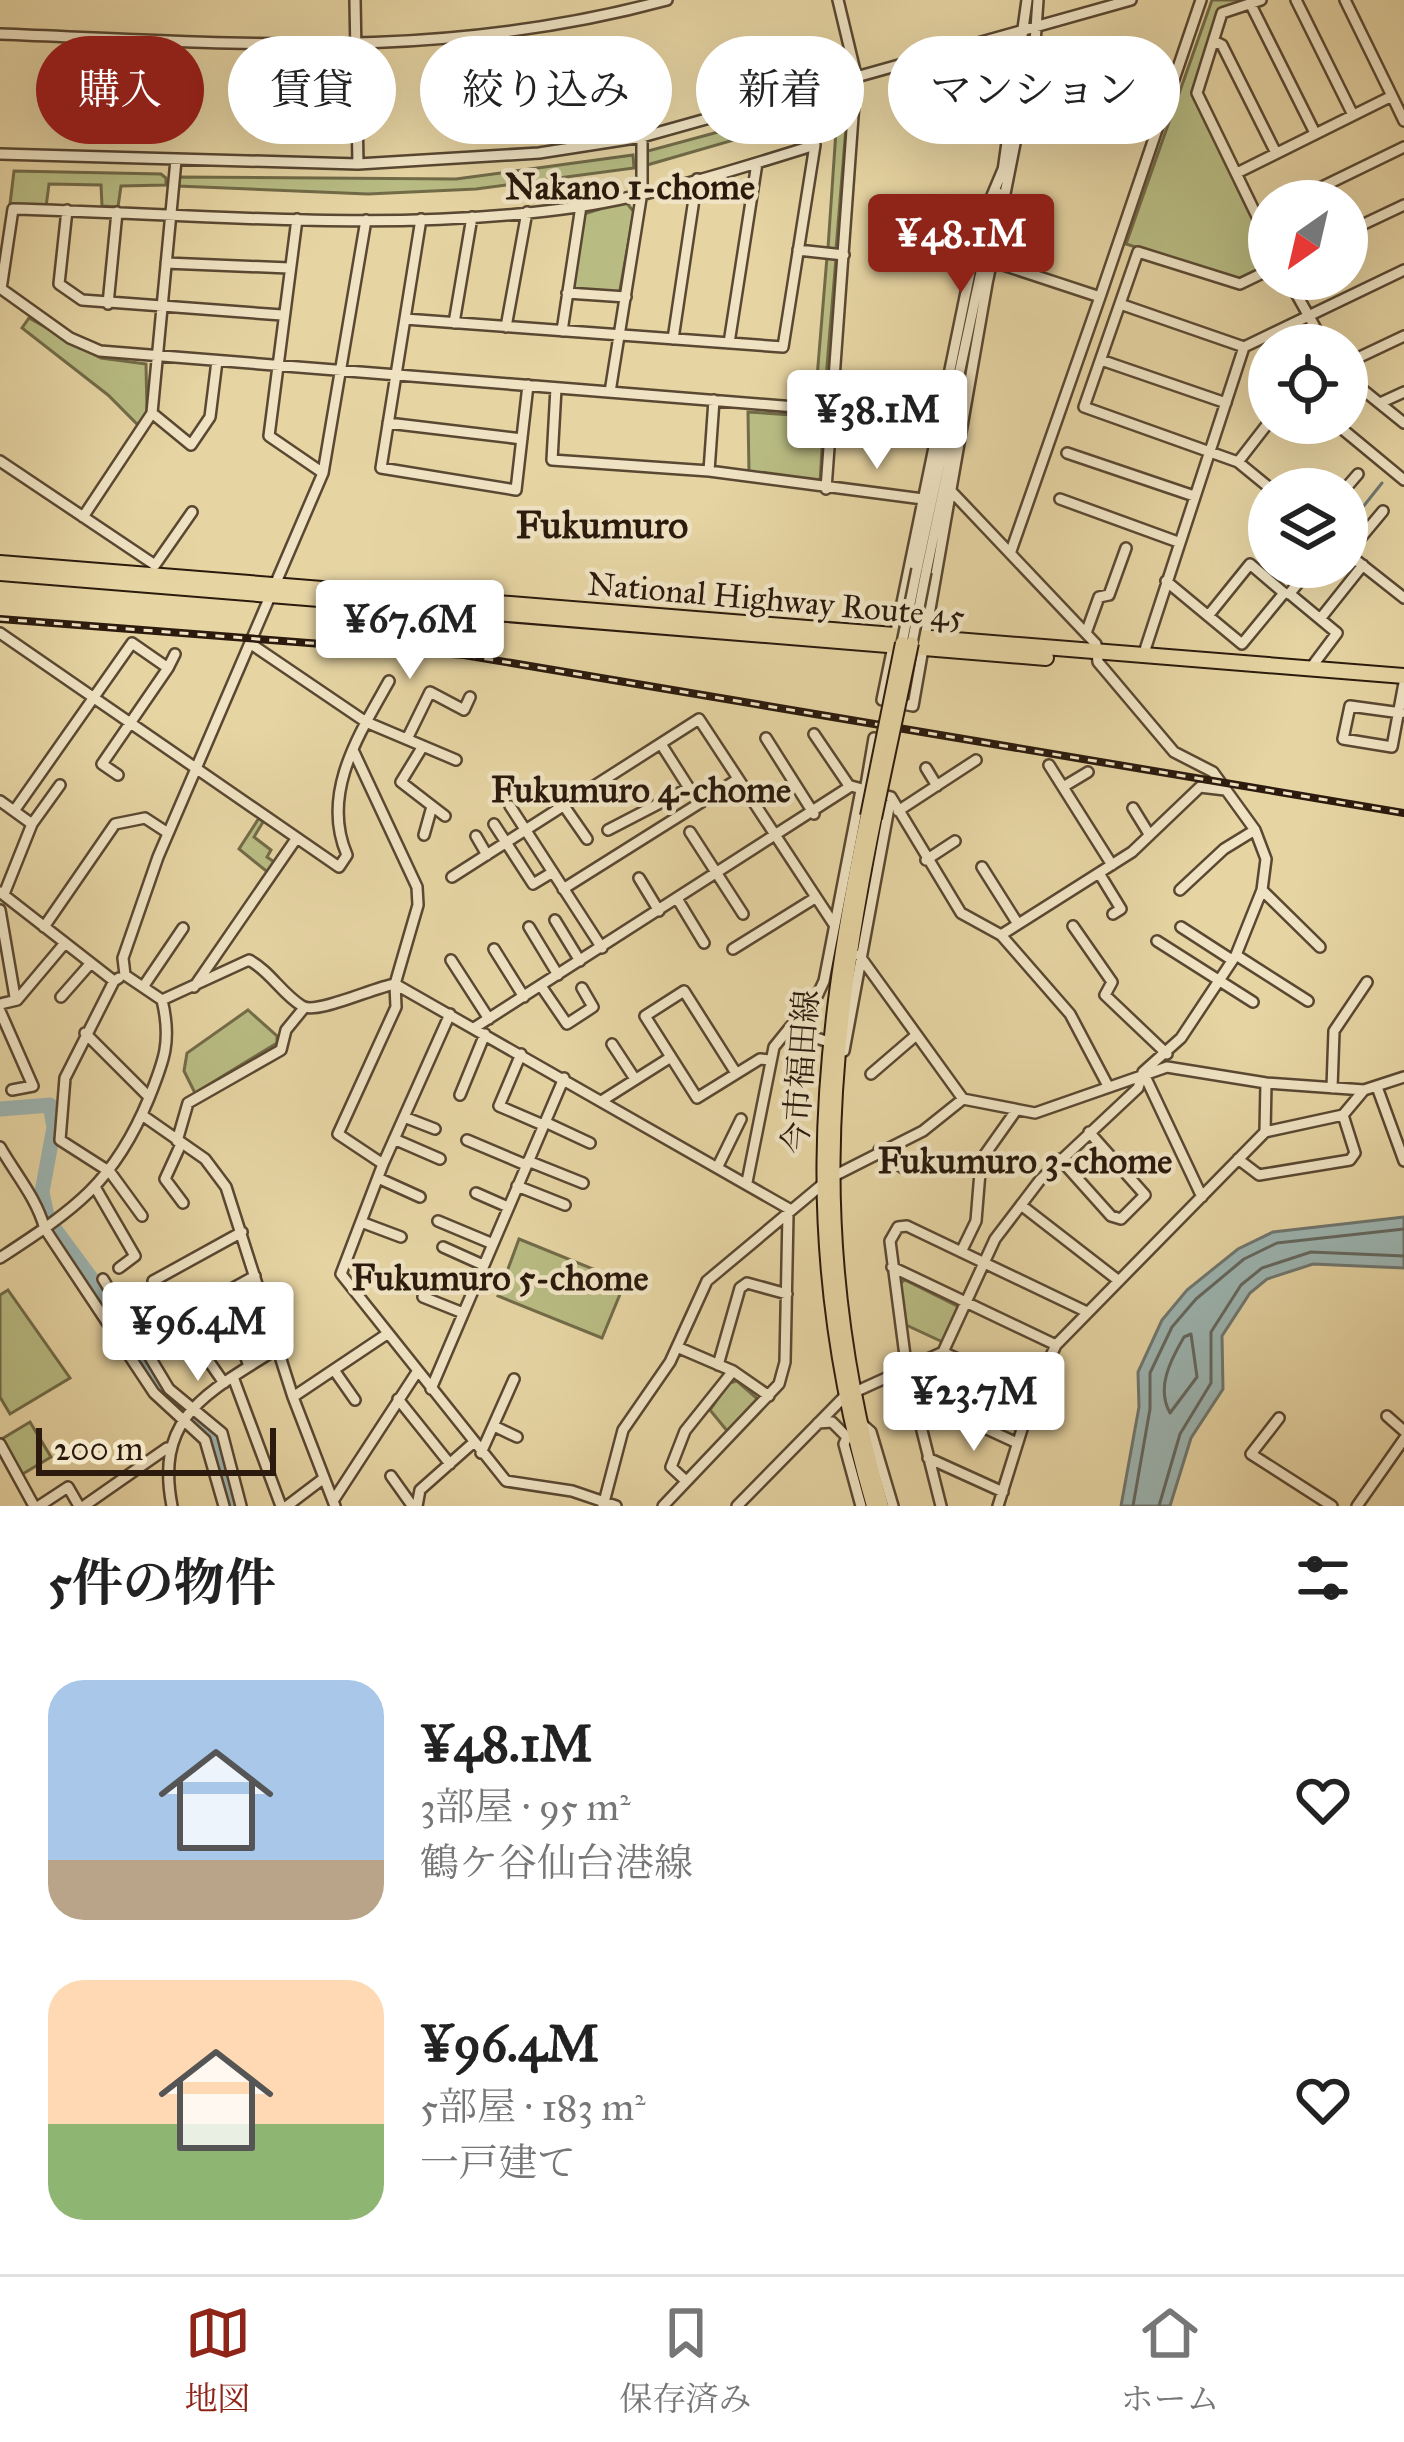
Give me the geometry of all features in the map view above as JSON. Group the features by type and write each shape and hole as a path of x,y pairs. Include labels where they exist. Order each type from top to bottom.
{"highway":[{"name":"National Highway Route 45","path":"0,563 275,590 1404,682"},
{"name":"National Highway Route 45","path":"0,573 275,590"},
{"name":"National Highway Route 45","path":"1098,658 1143,656 1310,669 1404,682"}],"main road":[{"name":"今市福田線","path":"872,1506 848,1394 825,1182 826,1041 908,643"},
{"name":"今市福田線","path":"825,1182 852,932 871,817"},
{"name":"今市福田線","path":"848,1394 859,1421 864,1464 882,1506"}],"street":[{"path":"355,0 357,36"},
{"path":"396,42 598,19 667,0"},
{"path":"838,0 847,36"},
{"path":"921,570 992,261 1031,28 1027,0"},
{"path":"908,643 1038,0"},
{"path":"864,73 1131,0"},
{"path":"1011,551 1201,0"},
{"path":"1296,0 1354,115"},
{"path":"1345,0 1404,121"},
{"path":"1248,191 1197,93 1222,14 1256,2 1315,133"},
{"path":"0,34 228,42"},
{"path":"1214,41 1222,45 1276,153"},
{"path":"1237,173 1392,96"},
{"path":"358,144 358,164"},
{"path":"0,154 358,164 539,154 600,144"},
{"path":"610,392 642,192 642,144"},
{"path":"826,489 851,144"},
{"path":"405,319 783,347 815,145 581,206 472,217 296,219 13,208 0,289 84,345 158,358 832,410"},
{"path":"1336,180 1404,147"},
{"path":"83,517 152,413 176,160"},
{"path":"729,343 757,163"},
{"path":"988,278 952,492 908,643 882,700 914,706 908,643 923,499 980,224 1004,167"},
{"path":"673,339 697,179"},
{"path":"1368,222 1404,205"},
{"path":"562,331 581,206"},
{"path":"67,210 58,284 82,300 282,315"},
{"path":"108,304 117,212"},
{"path":"506,327 527,212"},
{"path":"454,323 472,217"},
{"path":"296,219 269,436 323,473"},
{"path":"422,219 381,468 516,490 528,385"},
{"path":"142,1216 110,1172 61,1140 65,1078 85,1033 119,978 168,832 323,473 367,220"},
{"path":"798,250 844,255"},
{"path":"1248,280 1240,284 1138,252 1084,407 1210,450 1248,470"},
{"path":"992,261 1100,297"},
{"path":"166,263 289,268"},
{"path":"1120,304 1244,347 1404,270"},
{"path":"568,293 626,297"},
{"path":"1299,300 1313,324"},
{"path":"1368,354 1404,336"},
{"path":"1143,656 1244,347"},
{"path":"1101,360 1226,403"},
{"path":"152,413 191,445 210,417 217,361"},
{"path":"556,388 552,460 710,471 923,499"},
{"path":"1381,403 1404,392"},
{"path":"1368,393 1404,423"},
{"path":"710,471 713,400"},
{"path":"388,423 522,439"},
{"path":"1238,462 1252,444"},
{"path":"1360,444 1404,480"},
{"path":"1067,453 1194,496"},
{"path":"0,461 155,565 192,512"},
{"path":"737,1506 848,1394 943,1352 969,1303 983,1262 1021,1205 1060,1159 1138,1088 1143,1072 1167,1054 1234,958 1262,890 1266,859 1255,830 1214,772 1174,752 1098,658 1086,632 952,492"},
{"path":"1060,499 1178,542"},
{"path":"1368,528 1382,512"},
{"path":"1086,632 1099,597 1109,596 1126,548"},
{"path":"1208,616 1250,564 1337,633 1310,669"},
{"path":"1368,570 1404,598"},
{"path":"1166,581 1242,644 1292,588"},
{"path":"1320,619 1345,588"},
{"path":"0,633 339,867 345,861 338,818 342,770 389,681"},
{"path":"14,811 132,643 168,668"},
{"path":"250,644 366,722 457,760"},
{"path":"118,775 102,764 175,654"},
{"path":"1401,713 1350,706 1343,739 1389,749 1401,713 1404,682"},
{"path":"407,739 430,692 464,710 470,697"},
{"path":"452,877 699,719 833,922"},
{"path":"814,734 858,789 891,797 961,913 1000,935 1070,1014 1108,1086"},
{"path":"766,738 814,814"},
{"path":"804,1024 824,981 858,789 874,738"},
{"path":"608,830 689,788 661,744"},
{"path":"422,746 401,782 431,810 445,816"},
{"path":"353,750 417,887 418,905 395,984 396,1007 338,1134 383,1164"},
{"path":"898,811 976,760"},
{"path":"1049,765 1112,865"},
{"path":"926,768 937,786"},
{"path":"1064,787 1088,772"},
{"path":"563,889 738,779"},
{"path":"0,1258 49,1226 110,1172 168,1055 162,1000 90,964 2,893 32,824 60,785"},
{"path":"1000,935 1112,865 1200,788 1225,790"},
{"path":"460,1095 479,1031 489,1019 858,789"},
{"path":"832,1091 849,1032 859,955 891,797"},
{"path":"0,801 32,824"},
{"path":"510,806 602,948"},
{"path":"564,806 587,839"},
{"path":"1133,808 1149,834"},
{"path":"424,835 431,810"},
{"path":"44,926 115,824 145,818 168,832"},
{"path":"494,824 533,884 553,872"},
{"path":"1180,890 1224,849 1255,830"},
{"path":"690,832 743,914"},
{"path":"476,836 487,855"},
{"path":"194,987 296,839"},
{"path":"926,860 955,841"},
{"path":"982,867 1018,924"},
{"path":"1099,873 1121,908 1113,914"},
{"path":"639,878 659,911"},
{"path":"1262,890 1321,947"},
{"path":"733,949 815,898"},
{"path":"678,900 704,943"},
{"path":"0,910 15,997"},
{"path":"555,920 580,961"},
{"path":"1073,926 1112,982 1105,995 1167,1054"},
{"path":"529,927 559,975"},
{"path":"1181,927 1308,1001"},
{"path":"143,987 183,928"},
{"path":"1157,941 1253,1002"},
{"path":"12,1090 33,1086 0,1008 65,943"},
{"path":"494,949 524,997"},
{"path":"859,955 963,1099 1015,1112 1059,1108 1143,1072 1167,1067 1266,1083 1364,1090 1404,1077"},
{"path":"162,1000 249,960 304,1009 318,1011 358,991 395,984 747,1182 789,1212"},
{"path":"451,960 489,1019"},
{"path":"61,997 90,964"},
{"path":"1332,1088 1334,1031 1367,982"},
{"path":"541,986 567,1024 593,1007 582,988"},
{"path":"736,1073 684,992 645,1016 697,1098 760,1059 771,1060"},
{"path":"183,1203 165,1179 188,1103 280,1050 286,1030 304,1009"},
{"path":"450,1014 383,1164 341,1274 506,1480 616,1506"},
{"path":"804,1024 810,1036 826,1041"},
{"path":"747,1182 774,1047 791,1026 804,1024"},
{"path":"85,1033 149,1096"},
{"path":"871,1074 914,1037"},
{"path":"612,1044 635,1079"},
{"path":"520,1054 499,1106 590,1143"},
{"path":"603,1100 671,1057"},
{"path":"1143,1072 1202,1197"},
{"path":"431,1388 564,1078"},
{"path":"1264,1132 1266,1083"},
{"path":"1377,1087 1404,1161"},
{"path":"998,1506 1033,1394 1056,1345 1264,1132 1343,1115 1364,1090"},
{"path":"603,1503 623,1430 677,1347 702,1286 825,1182 923,1131 963,1099"},
{"path":"962,1252 976,1221 981,1160 1015,1112"},
{"path":"142,1115 215,1168 242,1232 293,1397 334,1503"},
{"path":"1238,1159 1259,1175 1350,1160 1355,1153 1343,1115"},
{"path":"404,1117 435,1129"},
{"path":"718,1166 741,1119"},
{"path":"1060,1159 1111,1216 1121,1219 1145,1195 1088,1132"},
{"path":"394,1139 440,1159"},
{"path":"467,1140 583,1184"},
{"path":"879,1150 902,1168"},
{"path":"1,1152 18,1182 37,1198 49,1226 154,1393 205,1440 224,1506"},
{"path":"378,1178 420,1197"},
{"path":"517,1186 565,1205"},
{"path":"95,1187 135,1256 119,1268"},
{"path":"476,1192 508,1207"},
{"path":"1021,1205 1119,1281"},
{"path":"663,1506 770,1396 784,1362 789,1212"},
{"path":"438,1221 493,1244"},
{"path":"361,1222 400,1237"},
{"path":"941,1506 907,1371 890,1241 898,1227 907,1226 1087,1312"},
{"path":"242,1232 153,1281 206,1357 228,1380 284,1506 324,1478"},
{"path":"443,1247 484,1265"},
{"path":"892,1267 1056,1345"},
{"path":"179,1318 255,1276"},
{"path":"103,1279 169,1389 221,1432 241,1506"},
{"path":"429,1282 423,1297 463,1313"},
{"path":"718,1365 740,1288 747,1283 787,1294"},
{"path":"293,1397 387,1334"},
{"path":"206,1357 239,1339 249,1366"},
{"path":"677,1347 733,1371 770,1396"},
{"path":"0,1444 6,1466 36,1506 68,1487 82,1506 167,1448 194,1410 228,1380 278,1348"},
{"path":"943,1352 1033,1394"},
{"path":"334,1370 355,1400"},
{"path":"686,1481 671,1467 685,1431 733,1371"},
{"path":"334,1503 417,1372"},
{"path":"481,1453 514,1379"},
{"path":"913,1395 1017,1443"},
{"path":"398,1399 450,1464"},
{"path":"1357,1506 1404,1435 1388,1416"},
{"path":"1279,1418 1251,1454 1324,1504"},
{"path":"859,1421 871,1432 893,1506"},
{"path":"818,1423 832,1422 864,1464"},
{"path":"494,1426 517,1437"},
{"path":"847,1437 844,1444 861,1506"},
{"path":"391,1476 411,1504 417,1505 420,1490 473,1443"},
{"path":"167,1448 172,1506"},
{"path":"928,1458 1003,1492"}],"green space":[{"path":"1212,0 1248,0 1219,14 1192,92 1248,210 1248,274 1237,279 1126,244 1161,144 1180,144 1180,91"},
{"path":"696,138 696,144 720,144 647,165 644,152"},
{"path":"835,144 845,144 836,249 828,248"},
{"path":"633,155 634,168 476,189 368,194 178,186 178,177 456,179"},
{"path":"14,171 161,174 166,185 121,186 118,207 102,206 101,185 49,184 46,207 10,204"},
{"path":"625,201 634,212 619,295 572,290 584,214"},
{"path":"827,257 836,258 824,402 815,402"},
{"path":"29,318 101,358 146,364 147,413 139,426 108,395 22,328"},
{"path":"748,412 824,417 820,482 749,473"},
{"path":"259,818 263,822 254,837 271,850 267,857 277,864 270,874 239,849"},
{"path":"248,1010 277,1036 277,1043 195,1093 184,1071 187,1053"},
{"path":"519,1239 625,1282 602,1338 498,1296"},
{"path":"905,1280 961,1308 947,1344 904,1324 899,1284"},
{"path":"8,1290 70,1378 10,1414 0,1397 0,1295"},
{"path":"737,1381 761,1402 728,1432 710,1410 729,1383"},
{"path":"30,1422 51,1457 21,1475 0,1440"}],"water":[{"path":"1404,1217 1404,1268 1313,1264 1267,1279 1250,1293 1222,1336 1223,1389 1191,1438 1170,1506 1121,1506 1139,1407 1138,1372 1162,1320 1187,1290 1238,1249 1273,1232"}],"waterway":[{"path":"1368,501 1382,483"},
{"path":"0,1109 50,1105 54,1127 42,1192 48,1220 125,1324 155,1384 208,1432 230,1506"}],"railway":[{"path":"0,619 464,655 1404,813"}],"district":[{"name":"Nakano 1-chome","path":"630,187"},
{"name":"Fukumuro","path":"602,525"},
{"name":"Fukumuro 4-chome","path":"641,790"},
{"name":"Fukumuro 3-chome","path":"1025,1161"},
{"name":"Fukumuro 5-chome","path":"500,1278"}]}
